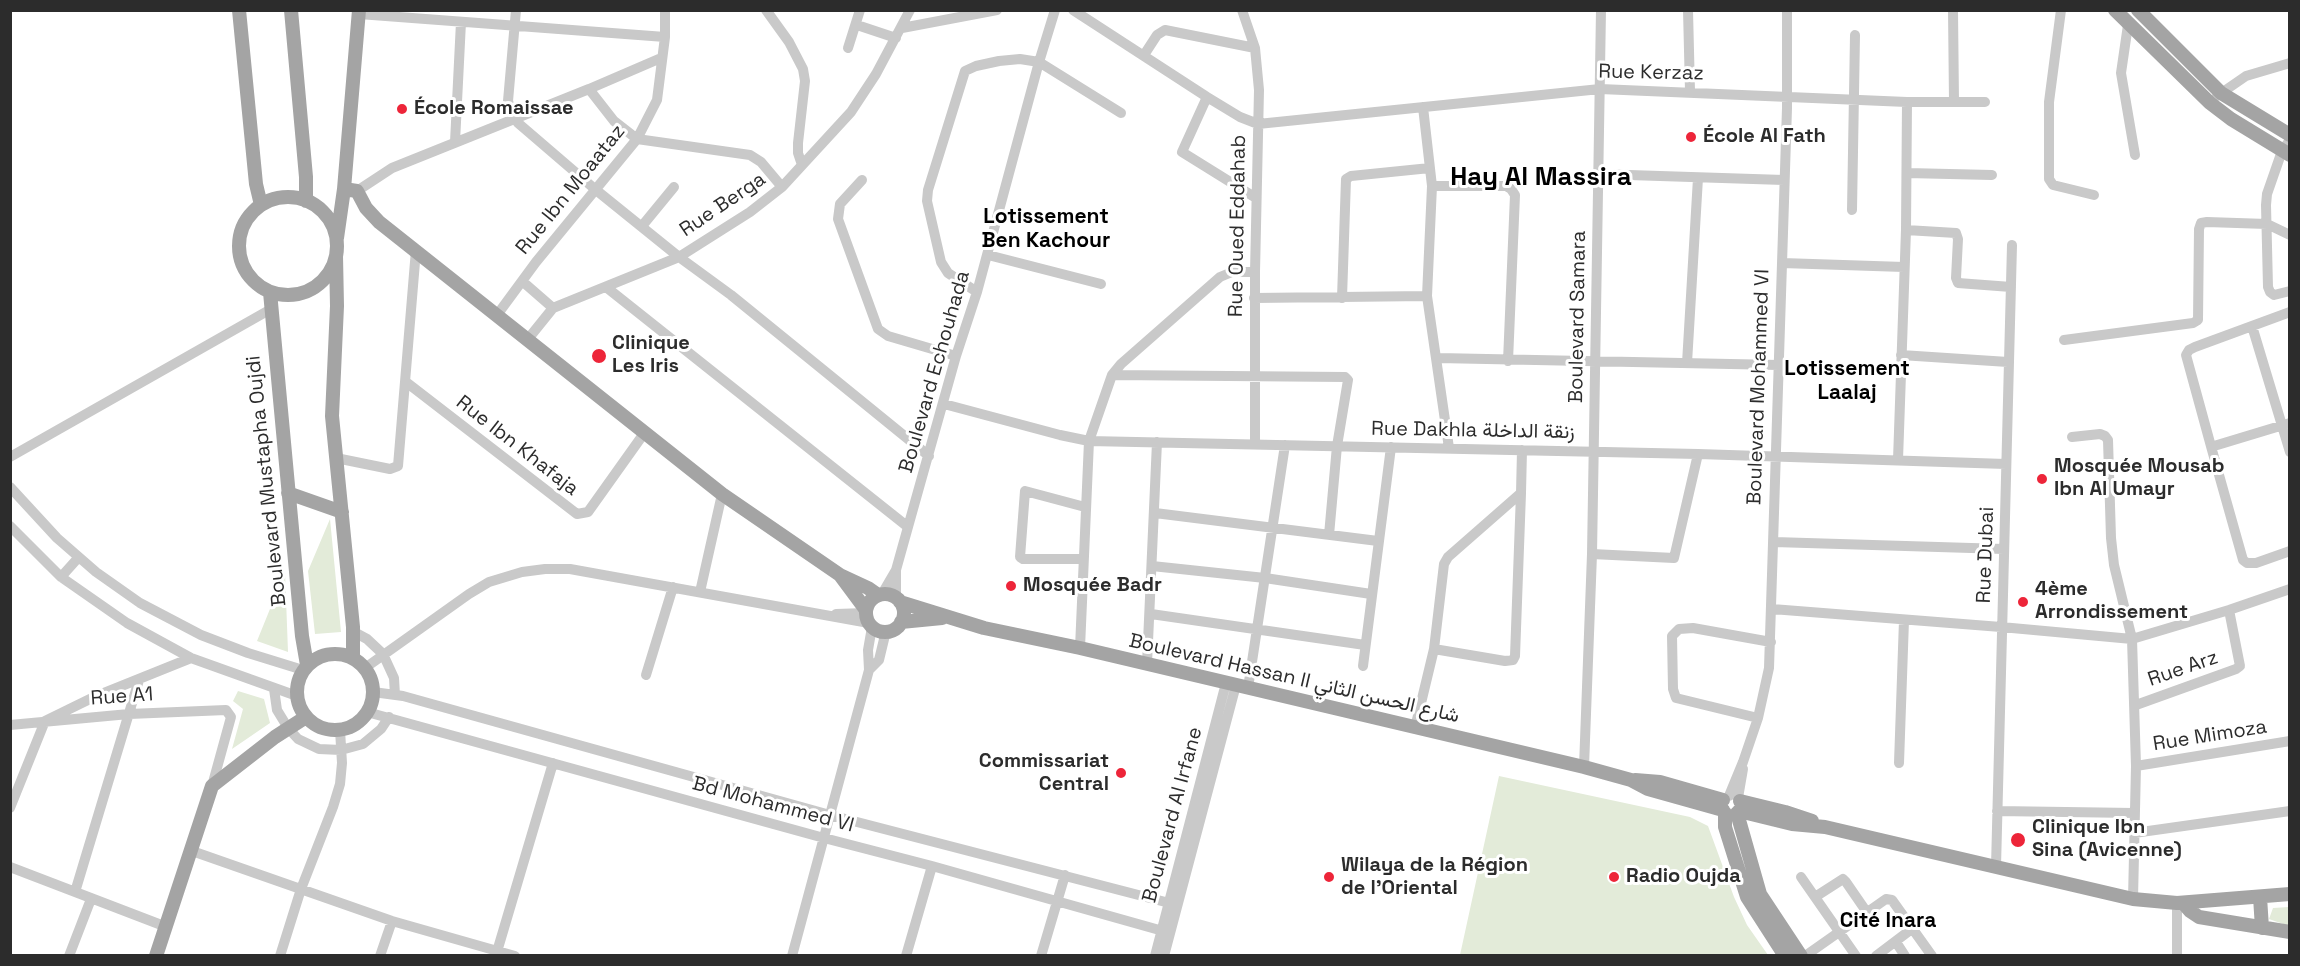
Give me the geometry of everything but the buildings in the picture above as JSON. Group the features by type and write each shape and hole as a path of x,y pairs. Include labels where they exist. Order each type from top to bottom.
{"main road":[{"path":"238,10 256,184 261,206"},
{"path":"291,10 306,177 306,201"},
{"path":"2115,10 2128,25 2231,119 2288,145"},
{"path":"2138,10 2222,93 2288,145"},
{"path":"353,658 354,632 333,416 337,318 336,241 350,190 359,12"},
{"path":"350,190 379,222 722,494 840,575 880,595 898,600 903,611 901,622 896,628 886,631 868,618 840,575"},
{"path":"336,241 327,217 306,201 288,198 270,201 261,206 246,220 239,241 239,251 246,272 252,280 270,292 291,295 312,289 327,275 336,256"},
{"name":"Boulevard Mustapha Oujdi","path":"270,292 305,668"},
{"path":"288,493 342,512"},
{"path":"868,618 870,601 880,595"},
{"name":"Boulevard Hassan II شارع الحسن الثاني","path":"898,600 998,631 1080,648 1631,780 1660,782 1732,805 1799,816 1825,827 2133,899 2180,903 2289,894"},
{"name":"Boulevard Hassan II شارع الحسن الثاني","path":"901,622 947,617"},
{"path":"329,654 353,658 365,669 371,680 373,693 367,712 353,725 340,730 325,729 306,717 300,707 297,687 305,668 314,660 329,654"},
{"path":"156,956 212,786 306,717"},
{"name":"Boulevard Mohammed VI","path":"1732,805 1727,836 1747,897 1785,956"},
{"name":"Boulevard Mohammed VI","path":"1732,805 1760,894 1803,956"},
{"path":"2260,897 2262,928"},
{"path":"2180,903 2199,917 2289,932"}],"street":[{"path":"516,10 508,101 514,118 596,190 679,257 731,295 929,456"},
{"path":"766,10 789,42 803,69 806,81 798,143 802,165"},
{"path":"848,48 860,10"},
{"name":"Rue Berga","path":"528,339 553,308 679,257 750,212 782,187 851,112 876,74 910,10"},
{"path":"902,28 997,10"},
{"name":"Boulevard Echouhada","path":"898,600 897,570 908,527 956,356 978,292 1055,10"},
{"path":"1073,10 1207,98 1239,117 1258,124"},
{"name":"Rue Oued Eddahab","path":"1242,10 1255,48 1259,90 1254,272 1254,444"},
{"name":"Boulevard Samara","path":"1584,767 1592,554 1601,10"},
{"path":"1688,10 1690,92"},
{"name":"Boulevard Mohammed VI","path":"1732,805 1742,785 1743,762 1768,681 1771,642 1787,96 1787,10"},
{"path":"1953,10 1954,102"},
{"path":"2061,10 2049,102 2049,179 2053,185 2094,195"},
{"name":"Rue Ibn Moaataz","path":"497,315 536,262 637,140 657,100 667,11"},
{"path":"359,12 665,37"},
{"path":"455,142 461,22"},
{"path":"857,25 896,39"},
{"path":"2128,25 2121,73 2136,155"},
{"path":"1144,55 1157,35 1165,30 1255,48"},
{"path":"1852,210 1855,35"},
{"path":"350,190 392,168 661,58"},
{"path":"978,292 948,273 941,262 927,201 928,190 965,71 999,61 1020,59 1039,62 1121,113"},
{"path":"2210,102 2246,76 2289,63"},
{"path":"589,89 614,121 637,140 750,155 761,162 782,187"},
{"name":"Rue Kerzaz","path":"1258,124 1600,89 1906,102 1985,102"},
{"path":"1207,98 1182,152 1256,198"},
{"path":"1898,459 1906,230 1906,102"},
{"path":"1423,107 1431,168 1427,296 1438,358 1449,448"},
{"path":"2288,145 2267,194 2267,224 2270,292 2274,295 2289,291"},
{"path":"1342,298 1346,179 1351,176 1431,168"},
{"path":"1906,173 1992,175"},
{"path":"1598,174 1784,180"},
{"path":"1687,363 1698,178"},
{"path":"862,180 840,204 838,219 878,329 888,336 956,356"},
{"path":"1431,186 1506,186 1515,195 1508,361"},
{"path":"642,226 674,187"},
{"path":"2064,340 2193,323 2198,320 2199,229 2201,224 2207,222 2267,224 2289,235"},
{"path":"1906,230 1956,233 1958,238 1956,278 1958,284 2011,287"},
{"name":"Rue Dubai","path":"1996,867 2012,245"},
{"path":"336,458 390,469 398,466 416,250"},
{"path":"987,255 1101,284"},
{"path":"1782,263 1904,267"},
{"path":"1080,648 1089,441 1112,375 1120,364 1220,278 1232,272 1254,272"},
{"path":"522,281 553,308"},
{"path":"606,287 908,527"},
{"path":"1254,298 1427,296"},
{"path":"10,457 271,309"},
{"path":"2289,312 2195,347 2189,350 2186,356 2243,560 2247,563 2256,563 2289,551"},
{"path":"2252,326 2286,424 2289,452"},
{"path":"1901,355 2008,362"},
{"path":"1438,358 1779,365"},
{"path":"1112,375 1346,376 1348,380 1337,446 1329,535"},
{"name":"Rue Ibn Khafaja","path":"406,382 577,514 588,512 645,432"},
{"name":"Rue Dakhla زنقة الداخلة","path":"944,404 1089,441 1898,459 2006,464"},
{"path":"2212,450 2214,446 2286,424"},
{"path":"2072,437 2100,434 2105,435 2108,440 2111,538 2114,565 2132,639 2136,705 2133,899"},
{"path":"1147,664 1157,442"},
{"name":"Boulevard Al Irfane","path":"1164,956 1166,932 1173,904 1237,685 1257,630 1285,445"},
{"path":"1363,666 1391,447"},
{"path":"1434,649 1505,661 1513,660 1515,656 1521,450"},
{"path":"1592,554 1674,558 1698,454"},
{"path":"10,487 78,558 116,587 184,627 248,653 305,668"},
{"path":"1083,559 1023,559 1020,557 1025,491 1085,507"},
{"path":"1415,728 1434,649 1444,564 1448,557 1521,493"},
{"path":"700,592 722,494"},
{"path":"1155,513 1378,541"},
{"path":"10,526 61,577 127,623 191,658 297,696"},
{"path":"1773,542 2004,549"},
{"path":"61,577 78,558"},
{"path":"1152,566 1265,578 1371,594"},
{"path":"365,669 383,654 489,582 522,572 545,569 570,569 824,615 868,618 869,670 792,956"},
{"name":"Boulevard Echouhada","path":"880,595 897,570"},
{"path":"646,675 673,587"},
{"path":"1772,609 2132,639 2229,610 2289,589"},
{"name":"Rue Arz","path":"2136,705 2240,666 2229,610"},
{"path":"1150,614 1365,645"},
{"path":"1899,762 1904,620"},
{"path":"1758,718 1676,698 1673,689 1672,636 1678,629 1693,628 1771,642"},
{"path":"869,670 879,660 886,631"},
{"path":"354,632 373,643 383,654 394,678 395,695"},
{"path":"10,808 45,721 94,697 191,658"},
{"path":"75,892 139,680"},
{"path":"274,689 278,710 288,729 298,739 326,750 356,747 369,740 381,729 389,717"},
{"name":"Bd Mohammed VI","path":"373,693 395,695 830,815 1173,904"},
{"name":"Rue A1","path":"10,725 129,714 220,709 229,712 231,717 212,786"},
{"name":"Bd Mohammed VI","path":"367,712 1166,932"},
{"path":"280,956 301,889 337,796 342,772 340,730"},
{"name":"Rue Mimoza","path":"2136,766 2289,741"},
{"path":"497,953 554,763"},
{"path":"1997,811 2134,813"},
{"path":"2134,833 2289,811"},
{"path":"192,850 392,921 497,953 515,956"},
{"path":"906,956 932,866"},
{"path":"10,867 164,926"},
{"path":"1041,956 1065,875"},
{"path":"1801,877 1856,956"},
{"path":"1815,897 1843,879 1866,910"},
{"path":"69,956 91,899"},
{"path":"1803,956 1866,910 1886,899 1889,899 1913,928 1932,956"},
{"path":"2177,956 2180,903"},
{"path":"380,956 392,921"},
{"path":"1876,956 1913,928"},
{"name":"Boulevard Al Irfane","path":"1155,956 1166,932"},
{"path":"1896,942 1905,956"}],"green space":[{"path":"330,519 341,632 315,634 308,571"},
{"path":"285,572 288,652 257,641"},
{"path":"238,691 264,699 270,723 232,749 243,709 233,701"},
{"path":"1499,776 1690,817 1708,826 1734,897 1747,925 1768,955 1460,955"},
{"path":"2289,907 2289,926 2269,919 2273,908"}],"place":[{"name":"École Romaissae","path":"402,109"},
{"name":"École Al Fath","path":"1691,137"},
{"name":"Clinique Les Iris","path":"599,356"},
{"name":"Mosquée Mousab Ibn Al Umayr","path":"2042,479"},
{"name":"Mosquée Badr","path":"1011,586"},
{"name":"4ème Arrondissement","path":"2023,602"},
{"name":"Commissariat Central","path":"1121,773"},
{"name":"Clinique Ibn Sina (Avicenne)","path":"2018,840"},
{"name":"Wilaya de la Région de l'Oriental","path":"1329,877"},
{"name":"Radio Oujda","path":"1614,877"}],"district":[{"name":"Hay Al Massira","path":"1541,178"},
{"name":"Lotissement Ben Kachour","path":"1046,229"},
{"name":"Lotissement Laalaj","path":"1847,381"},
{"name":"Cité Inara","path":"1888,921"}]}
